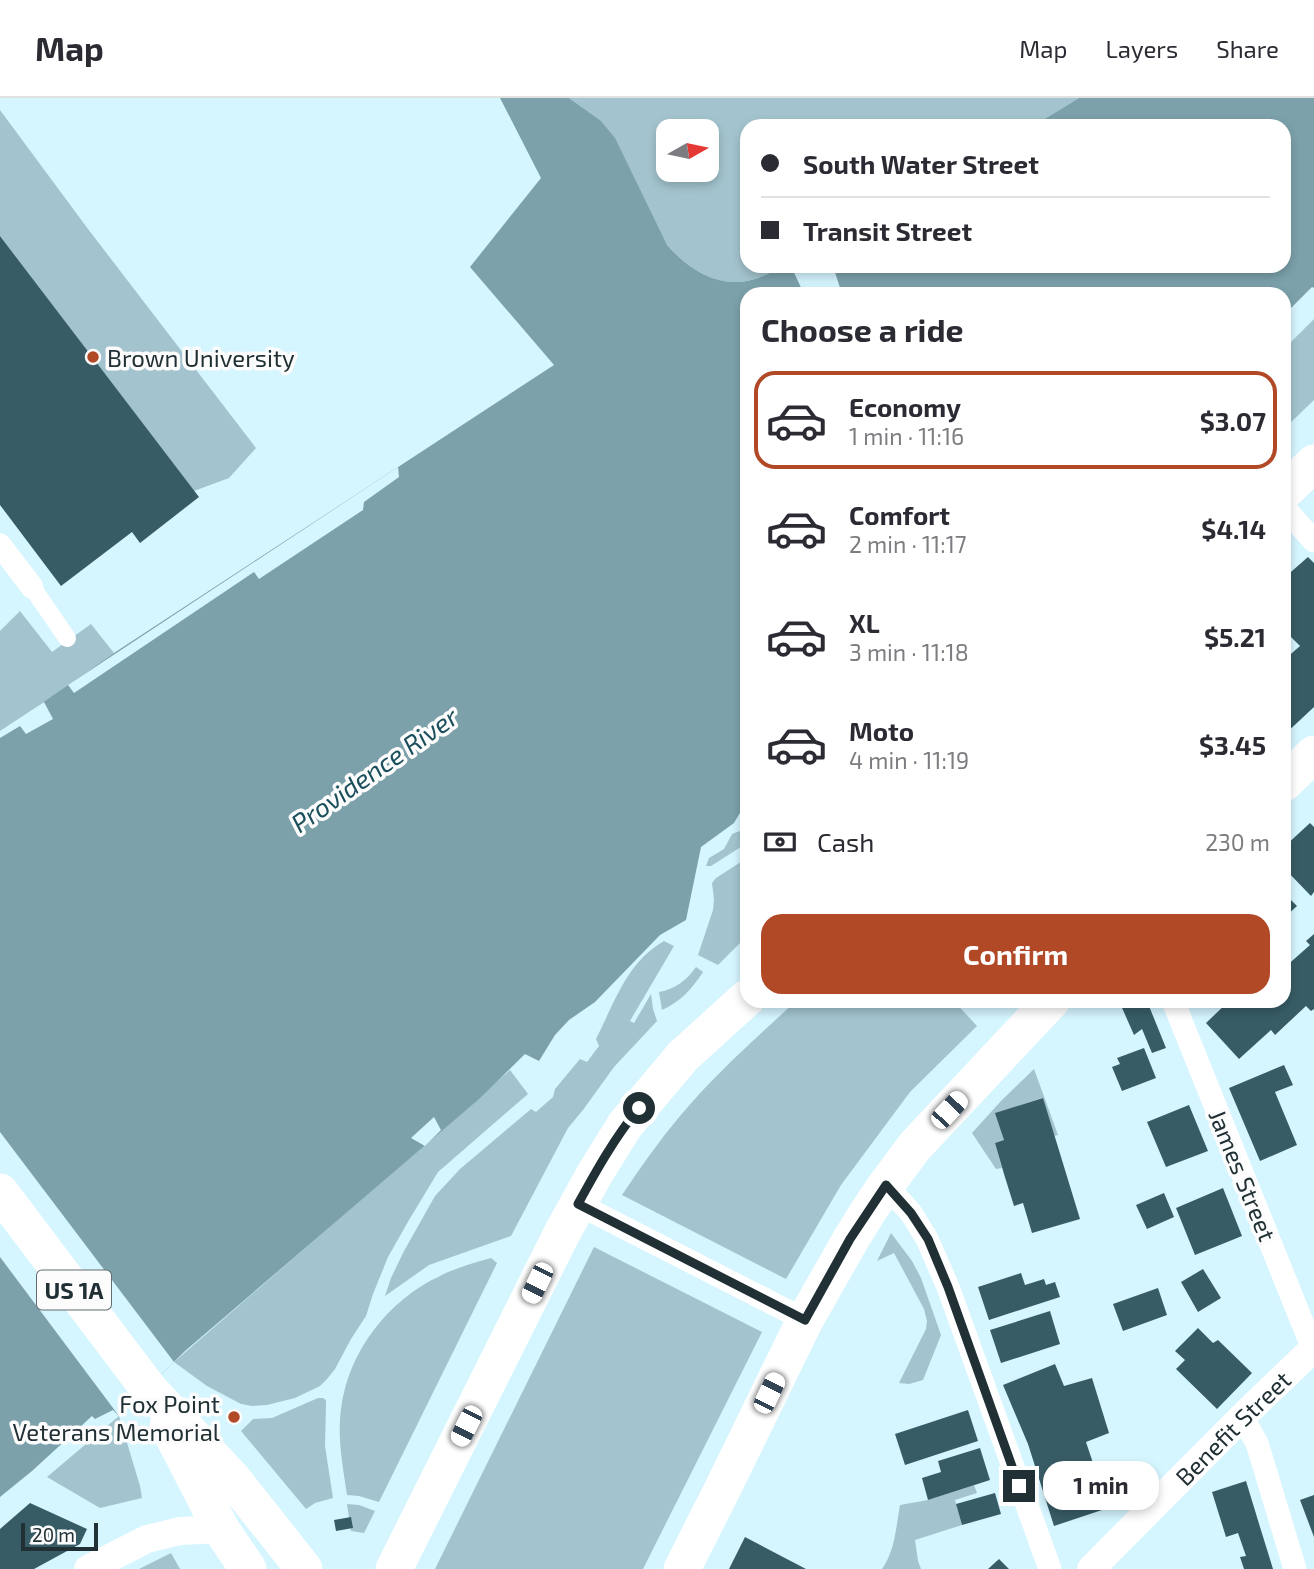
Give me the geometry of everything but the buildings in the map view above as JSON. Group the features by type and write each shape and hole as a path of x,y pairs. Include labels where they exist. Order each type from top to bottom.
{"main road":[{"path":"1291,485 1314,463"},
{"path":"1291,776 1314,754"},
{"path":"394,1569 561,1235 594,1175 625,1125 683,1056 740,1004"},
{"path":"682,1569 805,1320 850,1239 915,1146 1043,1008"},
{"name":"US 1A","path":"0,1192 148,1388 232,1478 304,1569"},
{"name":"US 1A","path":"148,1388 221,1529 248,1569"}],"street":[{"path":"1291,516 1314,541"},
{"path":"0,545 67,638"},
{"name":"James Street","path":"1176,1008 1313,1348"},
{"path":"886,1185 911,1213 928,1239 948,1287 1050,1569"},
{"path":"578,1204 805,1320"},
{"name":"Benefit Street","path":"1091,1569 1313,1348"},
{"path":"1242,1417 1257,1443 1295,1569"},
{"path":"88,1569 147,1539 180,1531 221,1529"}],"shaded area":[{"path":"569,98 1079,98 1044,119 740,119 740,273 769,273 750,280 720,280 692,268 667,245 600,120"},
{"path":"0,110 256,448 229,478 194,491 0,236"},
{"path":"1314,319 1314,400 1291,422 1291,342"},
{"path":"20,611 52,652 91,624 114,653 0,732 0,631"},
{"path":"740,831 740,847 711,866 706,866 709,858 724,849 732,834"},
{"path":"740,863 740,943 718,965 698,955 713,910 712,883"},
{"path":"664,941 674,946 630,1021 634,1023 651,994 657,1021 614,1067 568,1128 511,1236 429,1265 385,1296 404,1251 435,1196 460,1169 531,1109 536,1112 553,1097 555,1089 580,1059 587,1062 599,1046 596,1039 623,984 640,960"},
{"path":"696,967 703,972 694,984 680,999 662,1010 659,992 680,984"},
{"path":"788,1008 960,1008 977,1026 910,1092 841,1185 786,1279 622,1195 672,1125 736,1057"},
{"path":"1034,1069 1058,1135 1054,1136 1042,1098 996,1113 1004,1140 995,1143 1002,1168 996,1169 972,1133"},
{"path":"510,1070 528,1094 438,1172 388,1257 366,1316 335,1369 320,1386 295,1398 252,1406 241,1404 207,1386 174,1362"},
{"path":"891,1233 921,1278 941,1335 923,1380 909,1384 899,1383 926,1329 927,1321 924,1309 894,1253 877,1261"},
{"path":"594,1247 762,1332 643,1569 435,1569"},
{"path":"491,1258 497,1263 379,1502 347,1495 340,1442 341,1409 345,1388 362,1348 388,1314 421,1286 452,1271"},
{"path":"318,1398 326,1400 325,1446 333,1498 315,1503 306,1509 241,1431 253,1419 272,1418"},
{"path":"119,1416 142,1498 100,1508 47,1477"},
{"path":"974,1485 977,1493 955,1500 962,1525 915,1540 921,1569 882,1569 892,1547 900,1505 928,1500"},
{"path":"347,1504 375,1511 364,1533 351,1531"},
{"path":"171,1553 180,1569 139,1569"}],"water":[{"name":"Providence River","path":"500,98 569,98 600,120 615,138 667,245 692,268 720,280 750,280 769,273 1291,273 1291,119 1044,119 1079,98 1314,98 1314,288 1291,308 1291,287 740,287 740,813 734,823 701,847 686,920 660,935 595,1002 569,1020 555,1035 539,1061 525,1054 479,1099 185,1351 119,1416 113,1410 95,1419 92,1416 0,1497 0,732 114,653 554,365 470,267 541,178"}],"pier":[{"path":"794,273 835,273 840,287 801,287"},
{"path":"398,467 399,477 364,502 363,510 259,579 254,572 74,693 68,685"},
{"path":"44,702 53,719 26,734 20,726 0,738 0,731"},
{"path":"434,1117 441,1130 425,1146 411,1138"},
{"path":"0,1132 174,1362 119,1416 0,1257"}],"place":[{"name":"Brown University","path":"93,357"},
{"name":"Fox Point Veterans Memorial","path":"234,1417"}],"route":[{"path":"639,1108 625,1125 578,1204 805,1320 850,1239 886,1185 911,1213 928,1239 948,1287 1019,1486"}]}
